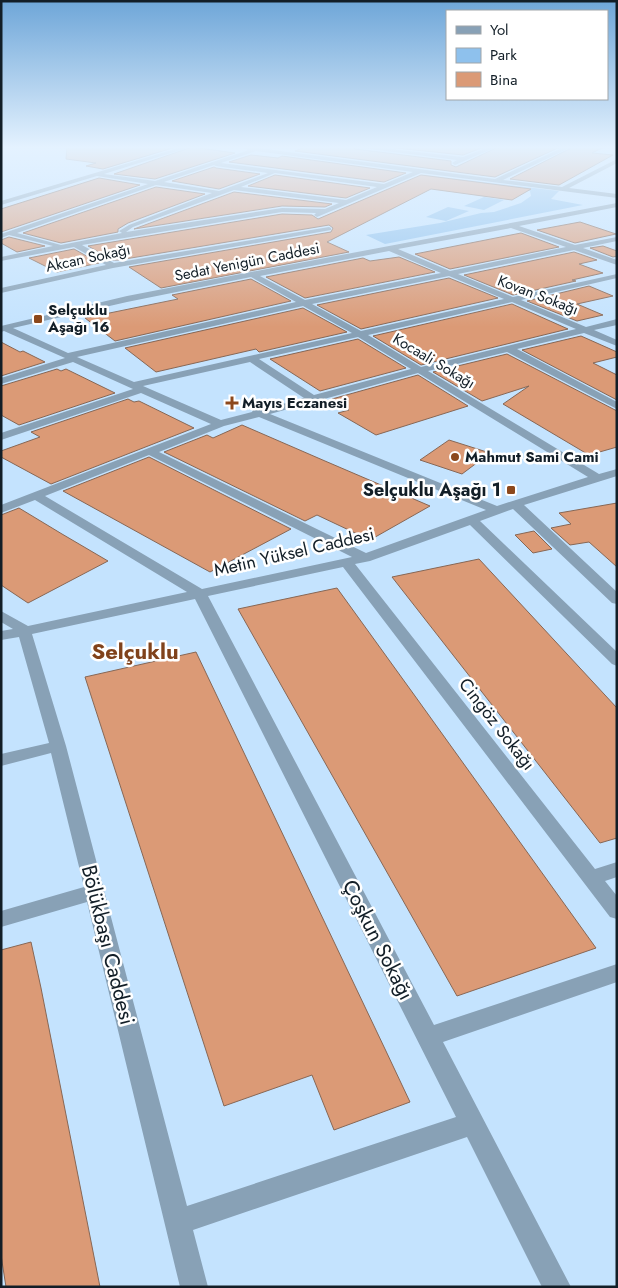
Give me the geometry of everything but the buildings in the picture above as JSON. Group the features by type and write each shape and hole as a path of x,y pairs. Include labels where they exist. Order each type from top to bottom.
{"street":[{"path":"6,232 83,207"},
{"path":"116,236 131,226 180,207"},
{"path":"305,220 335,207"},
{"name":"Sedat Yenigün Caddesi","path":"3,329 127,299 606,207"},
{"path":"1,259 116,236 282,210 326,211"},
{"name":"Akcan Sokağı","path":"1,291 113,266 329,229 313,223"},
{"path":"512,225 617,263"},
{"path":"6,232 62,246"},
{"path":"1,381 70,357 305,304 617,240"},
{"path":"75,244 113,266"},
{"name":"Kovan Sokağı","path":"389,248 510,300 588,329 617,343"},
{"name":"Kocaali Sokağı","path":"252,274 360,334 598,478"},
{"path":"1,437 137,387 251,358 617,276"},
{"path":"1,509 220,424 257,412 617,322"},
{"path":"3,329 220,424"},
{"path":"507,348 617,406"},
{"path":"251,358 311,398"},
{"path":"257,412 496,510"},
{"path":"149,451 365,558"},
{"name":"Metin Yüksel Caddesi","path":"1,636 365,558 496,510 617,472"},
{"path":"35,496 200,593"},
{"path":"515,504 617,600"},
{"path":"471,520 617,661"},
{"name":"Cingöz Sokağı","path":"346,562 617,911"},
{"name":"Çoşkun Sokağı","path":"200,593 557,1287"},
{"path":"1,616 24,630"},
{"name":"Bölükbaşı Caddesi","path":"24,630 58,746 194,1287"},
{"path":"1,760 58,746"},
{"path":"592,878 617,869"},
{"path":"1,920 94,892"},
{"path":"428,1037 617,972"},
{"path":"178,1222 473,1123"}],"green space":[{"path":"448,207 469,211 446,221 426,217"},
{"path":"470,207 490,207 484,210"},
{"path":"509,207 572,207 385,244 366,235 440,223 481,213 494,212"}],"place":[{"name":"Selçuklu Aşağı 16","path":"38,319"},
{"name":"Mayıs Eczanesi","path":"232,403"},
{"name":"Mahmut Sami Cami","path":"455,457"},
{"name":"Selçuklu Aşağı 1","path":"511,490"}],"district":[{"name":"Selçuklu","path":"135,651"}]}
